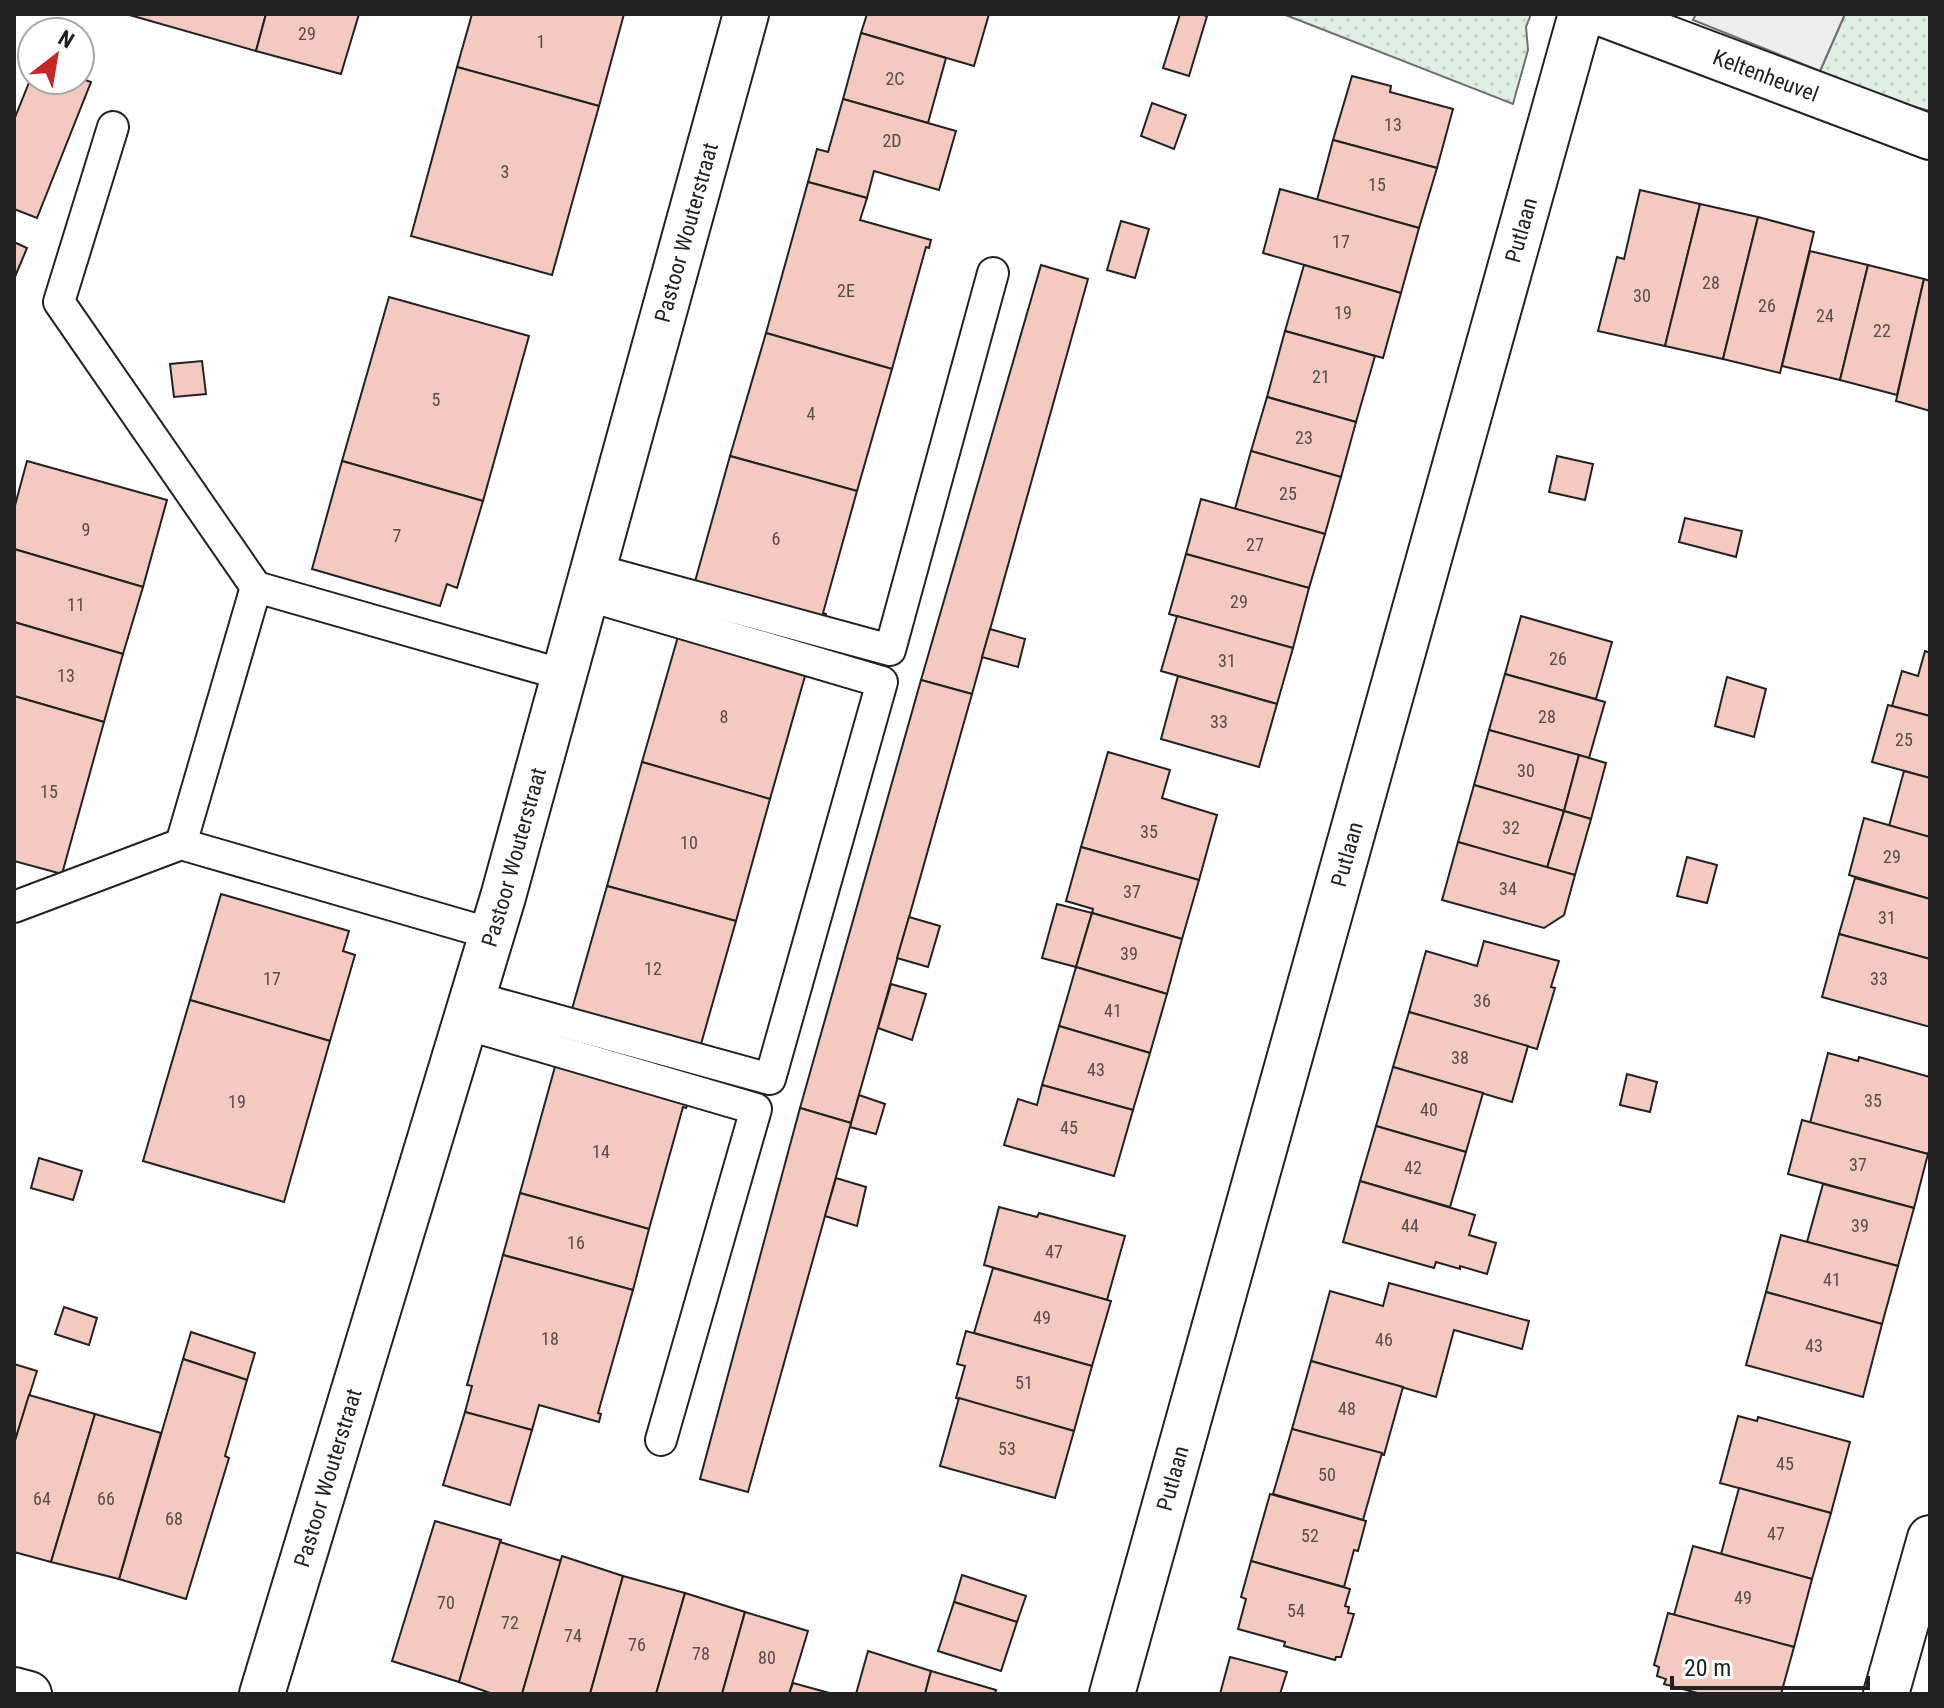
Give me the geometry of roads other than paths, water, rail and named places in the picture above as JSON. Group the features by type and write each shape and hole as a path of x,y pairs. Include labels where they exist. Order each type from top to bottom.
{"street":[{"name":"Pastoor Wouterstraat","path":"262,1694 492,934 746,14"},
{"name":"Putlaan","path":"1112,1694 1581,14"},
{"name":"Keltenheuvel","path":"1603,14 1930,137"},
{"path":"1886,1694 1930,1538"},
{"path":"14,1690 29,1694"}],"lane":[{"path":"113,127 59,302 256,587 564,675"},
{"path":"590,582 890,650 993,273"},
{"path":"469,1010 770,1079 874,713 882,682 590,582"},
{"path":"181,844 256,587"},
{"path":"14,907 181,844 492,934"},
{"path":"469,1010 756,1109 661,1440"}]}
